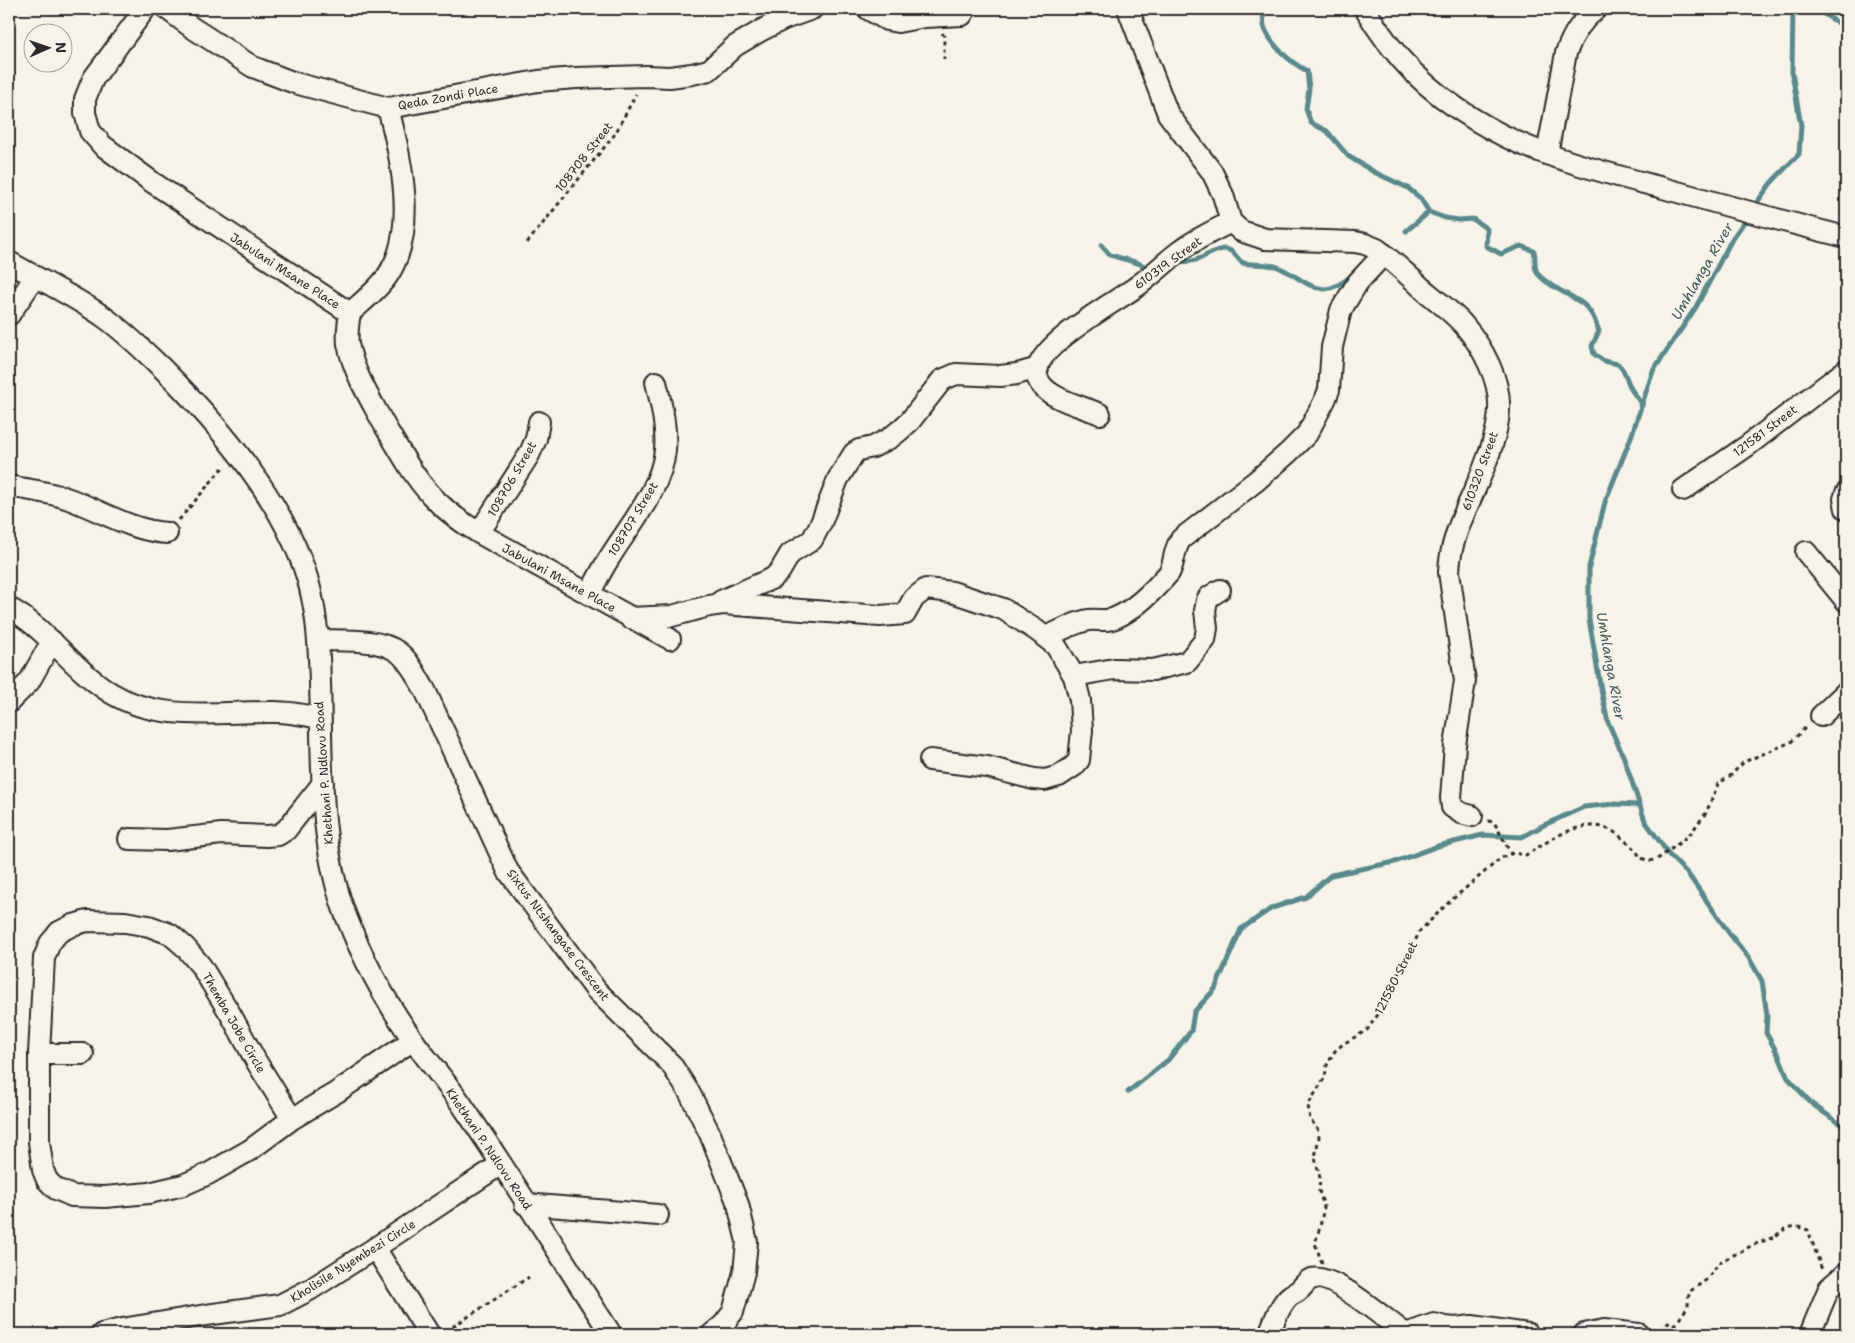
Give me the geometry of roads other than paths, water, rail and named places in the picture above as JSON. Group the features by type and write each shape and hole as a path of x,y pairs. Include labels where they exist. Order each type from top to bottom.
{"street":[{"name":"Jabulani Msane Place","path":"145,9 93,79 85,99 85,113 90,131 102,146 152,182 350,313 347,326 348,344 370,399 405,461 430,494 451,515 479,533 670,640"},
{"name":"Qeda Zondi Place","path":"167,9 191,27 253,67 295,83 388,108 538,81 576,78 670,77 692,74 709,70 735,46 762,30 784,19 812,9"},
{"path":"868,9 886,20 898,22 925,17 962,15 966,9"},
{"path":"1128,9 1168,114 1212,172 1224,195 1231,222"},
{"path":"1365,9 1378,31 1413,72 1452,104 1498,132 1547,154 1719,204 1846,237"},
{"path":"1547,154 1566,54 1572,38 1596,9"},
{"path":"350,313 371,295 387,276 399,254 403,234 404,181 398,144 388,108"},
{"name":"610320 Street","path":"1231,222 1241,231 1265,239 1355,242 1365,244 1384,254 1463,324 1481,350 1492,372 1499,408 1496,433 1453,542 1450,558 1450,572 1464,681 1451,798 1452,807 1461,813 1472,816"},
{"name":"610319 Street","path":"1038,368 1053,347 1073,328 1134,288 1186,247 1231,222"},
{"path":"1045,637 1082,622 1116,618 1138,603 1169,573 1172,568 1176,546 1181,539 1256,481 1288,454 1307,434 1329,390 1332,347 1342,310 1358,282 1384,254"},
{"name":"Khethani P. Ndlovu Road","path":"9,262 72,296 103,316 128,336 183,389 236,452 280,517 298,552 314,606 318,640 323,783 330,864 346,915 359,948 376,982 413,1040 458,1100 611,1334"},
{"path":"9,315 35,277"},
{"path":"1038,368 1036,374 1040,386 1044,390 1100,414"},
{"path":"630,618 672,616 709,606 773,578 780,571 790,554 812,540 821,523 838,479 854,454 859,450 873,447 899,431 910,421 942,380 956,374 1000,376 1017,374 1038,368"},
{"name":"121581 Street","path":"1683,490 1747,446 1846,370"},
{"name":"108707 Street","path":"589,594 609,558 643,506 663,464 665,450 663,410 656,382"},
{"name":"108706 Street","path":"479,533 529,455 536,439 538,422"},
{"path":"9,486 50,493 139,527 167,534"},
{"path":"1846,493 1844,500 1846,509"},
{"path":"1806,552 1846,601"},
{"path":"709,606 738,604 880,616 904,614 914,598 926,589 952,592 1003,609 1056,646 1074,676 1080,700 1081,754 1074,766 1065,773 1046,780 1034,779 987,767 930,760"},
{"path":"1074,676 1114,669 1153,670 1187,662 1205,640 1207,600 1220,590"},
{"path":"9,608 31,621 109,692 147,709 207,715 276,712 320,718"},
{"name":"Sixtus Ntshangase Crescent","path":"318,640 365,642 383,645 398,651 408,662 425,690 508,871 596,990 671,1064 689,1092 723,1165 738,1204 747,1242 744,1272 733,1312 723,1325 712,1334"},
{"path":"9,702 29,682 52,641"},
{"path":"1821,716 1846,692"},
{"path":"129,839 167,840 222,834 278,835 286,830 323,783"},
{"name":"Themba Jobe Circle","path":"292,1119 200,966 185,947 170,934 149,926 125,922 88,921 73,925 59,932 50,943 44,958 39,1054 39,1142 43,1170 47,1180 56,1189 72,1196 105,1197 149,1193 183,1185 208,1174 250,1150 292,1119 337,1092 413,1040"},
{"path":"39,1054 83,1054"},
{"name":"Kholisile Nyembezi Circle","path":"102,1334 122,1329 280,1305 311,1289 501,1164"},
{"path":"525,1204 658,1216"},
{"path":"375,1248 429,1334"},
{"path":"1810,1334 1829,1288 1846,1273"},
{"path":"1268,1334 1290,1295 1317,1280 1346,1290 1406,1334 1434,1324 1456,1328 1472,1326 1528,1334"},
{"path":"1584,1334 1604,1330 1639,1334"}],"waterway":[{"path":"1264,9 1264,26 1272,41 1288,58 1307,71 1309,89 1306,109 1311,123 1327,131 1348,156 1374,172 1408,188 1421,199 1429,212 1445,218 1473,219 1487,229 1486,246 1501,254 1521,246 1534,251 1535,268 1538,275 1583,304 1589,310 1599,331 1592,346 1594,354 1604,361 1618,364 1642,405"},
{"name":"Umhlanga River","path":"1753,208 1771,183 1799,154 1801,126 1792,73 1793,9"},
{"name":"Umhlanga River","path":"1816,9 1846,28"},
{"path":"1406,231 1429,212"},
{"name":"Umhlanga River","path":"1749,215 1732,239 1696,307 1653,371 1630,440 1605,502 1589,567 1589,619 1608,722 1624,758 1645,821 1670,856 1688,874 1749,958 1762,981 1767,1015 1766,1033 1779,1056 1788,1078 1812,1104 1843,1126 1846,1126"},
{"path":"1101,245 1110,255 1149,268"},
{"path":"1178,264 1196,260 1217,250 1225,249 1231,251 1243,263 1278,267 1314,287 1323,289 1332,288 1353,274"},
{"path":"1128,1092 1168,1060 1191,1031 1194,1012 1215,989 1241,929 1272,908 1306,897 1331,875 1395,862 1438,846 1483,835 1522,837 1584,807 1614,804 1640,805"}]}
